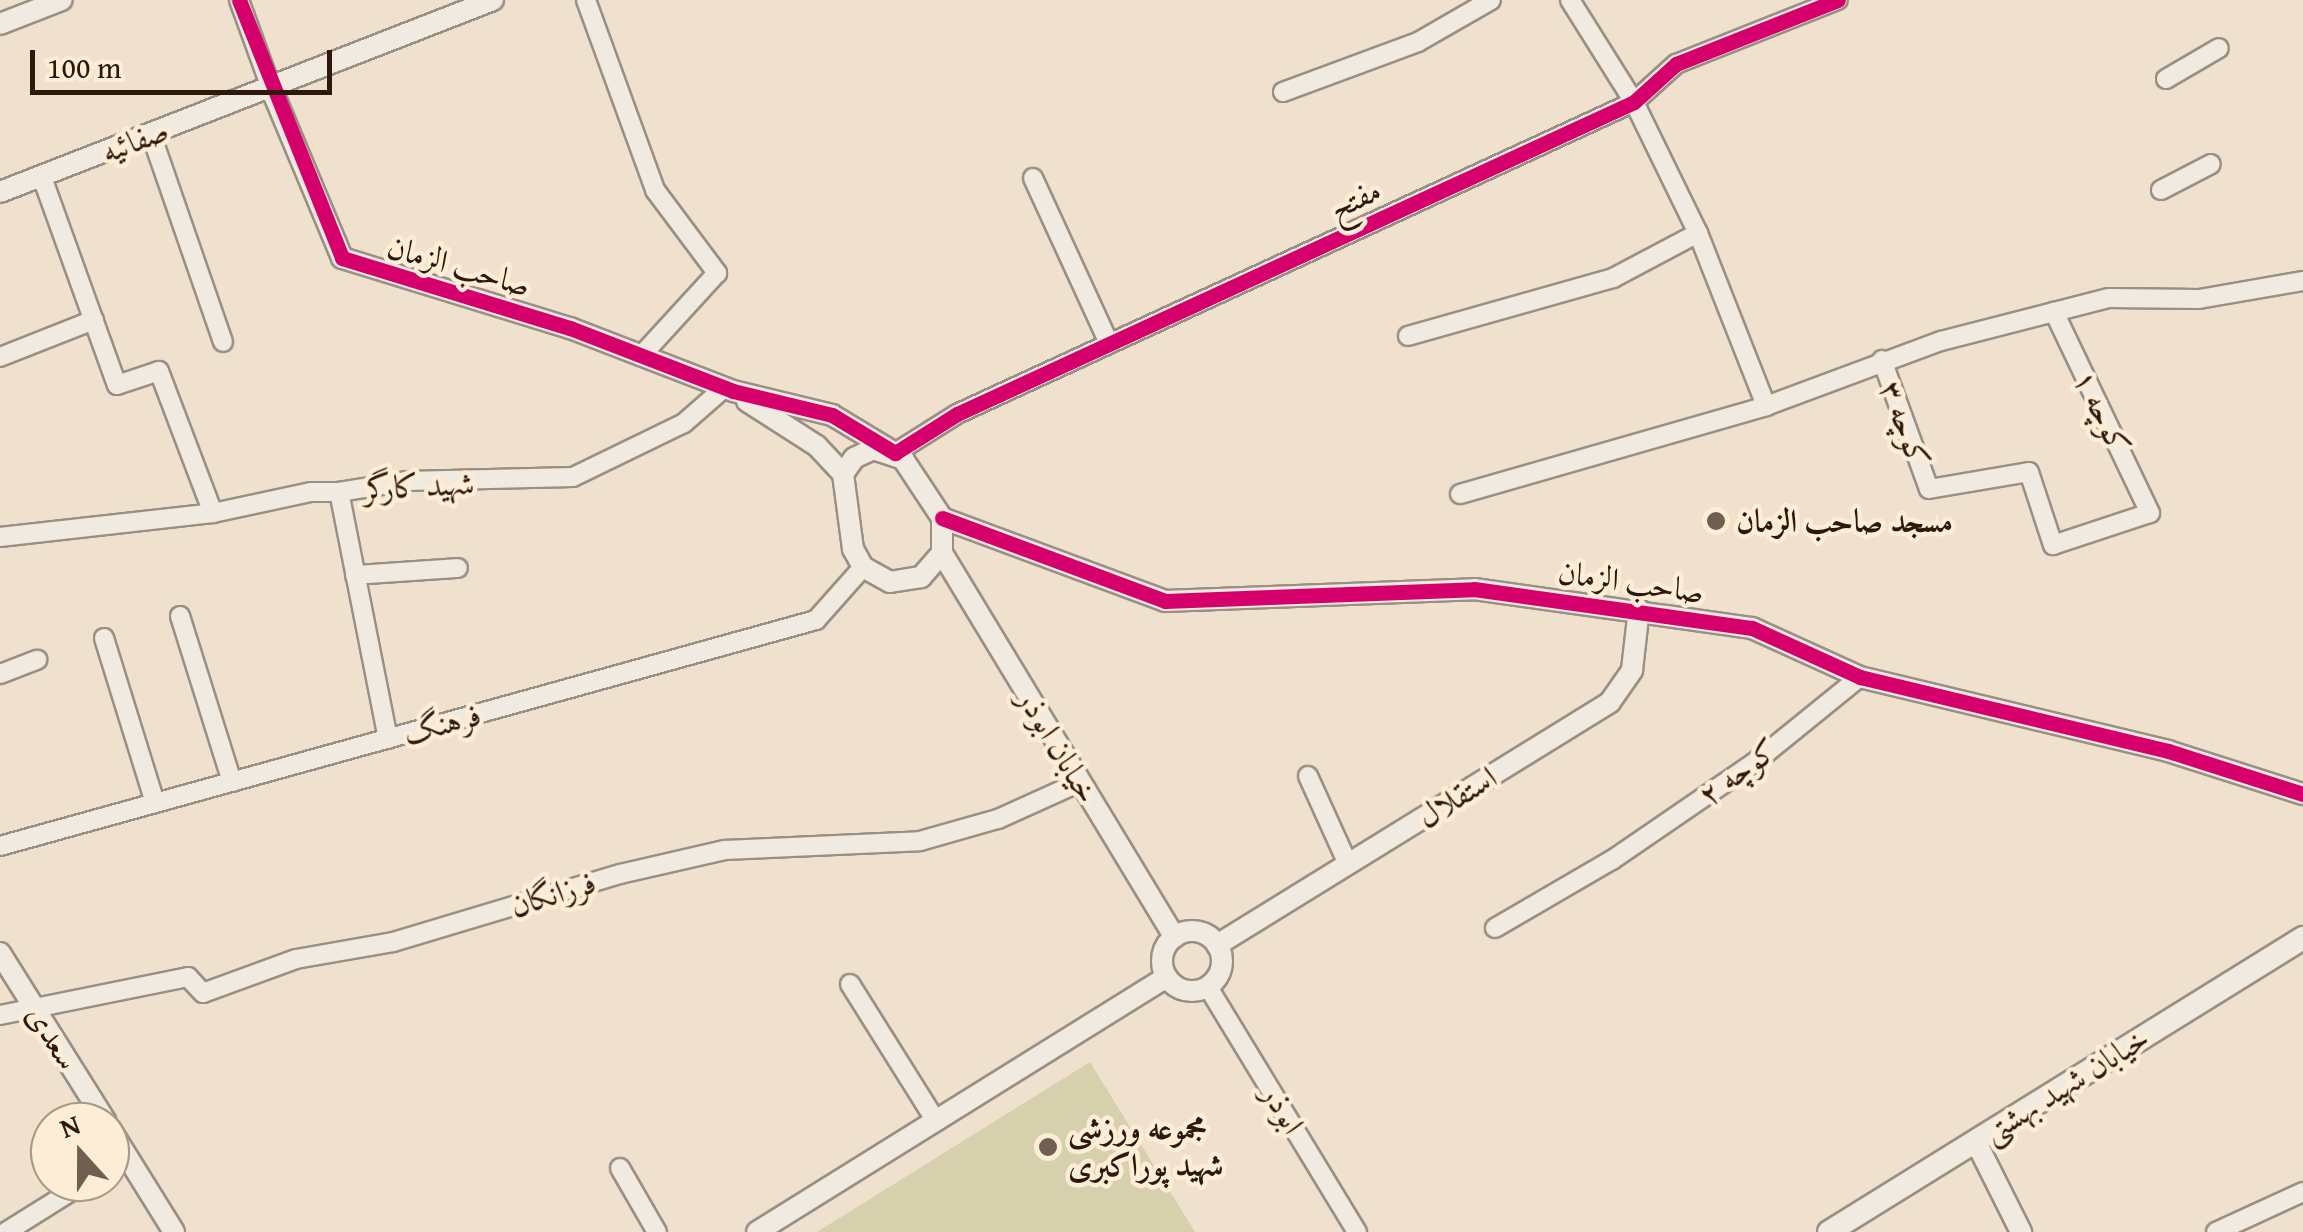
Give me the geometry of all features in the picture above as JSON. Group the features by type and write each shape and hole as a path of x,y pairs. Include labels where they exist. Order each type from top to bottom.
{"main road":[{"name":"خیابان شهید بهشتی","path":"1829,1232 2303,938"}],"street":[{"path":"0,24 62,0"},
{"path":"239,0 271,88"},
{"name":"صفائیه","path":"0,192 493,0"},
{"path":"586,0 655,190 717,273 641,356"},
{"path":"1283,92 1418,42 1490,0"},
{"path":"1570,0 1634,102 1698,233 1766,406"},
{"name":"مفتح","path":"894,453 957,414 1634,102 1676,64 1838,0"},
{"path":"2166,79 2219,48"},
{"name":"صاحب الزمان","path":"271,88 342,258 448,288 728,390"},
{"path":"151,134 223,342"},
{"path":"2161,190 2212,164"},
{"path":"42,177 117,385 158,371 214,514"},
{"path":"1033,178 1109,343"},
{"path":"1408,336 1613,278 1698,233"},
{"path":"1460,494 1766,406 1882,360 2109,298 2199,299 2303,281"},
{"name":"کوچه ۱","path":"2053,545 2150,513 2054,312"},
{"path":"0,357 94,320"},
{"name":"کوچه ۳","path":"1882,360 1929,489 2030,472 2053,545"},
{"path":"728,390 832,416 894,453 942,518 942,554 921,576 890,582 863,566 853,549 843,474 817,446 728,390"},
{"name":"شهید کارگر","path":"388,739 339,492 406,481 573,477 684,423 728,390"},
{"path":"843,474 854,458 874,449 894,453"},
{"path":"0,537 214,514 311,492 339,492"},
{"name":"صاحب الزمان","path":"942,518 1164,602 1474,589 1639,608 1752,628 1860,677 2168,751 2303,794"},
{"name":"خیابان ابوذر","path":"942,554 1174,937"},
{"name":"فرهنگ","path":"0,846 816,620 863,566"},
{"path":"355,575 458,568"},
{"name":"استقلال","path":"1218,945 1610,702 1632,670 1639,608"},
{"path":"180,616 232,782"},
{"path":"104,638 154,803"},
{"path":"0,674 37,660"},
{"name":"کوچه ۲","path":"1495,928 1612,860 1755,762 1860,677"},
{"path":"1308,776 1348,864"},
{"name":"فرزانگان","path":"33,1005 188,978 203,992 296,959 393,942 620,874 725,850 920,840 998,820 1080,782"},
{"path":"1206,934 1218,945 1223,966 1208,987 1178,989 1166,977 1162,957 1174,937 1206,934"},
{"name":"سعدی","path":"0,953 94,1102"},
{"path":"757,1232 1166,977"},
{"path":"850,984 936,1121"},
{"name":"ابوذر","path":"1208,987 1358,1232"},
{"path":"0,1014 33,1005"},
{"path":"1976,1142 2021,1232"},
{"path":"620,1168 657,1232"},
{"path":"130,1176 174,1232"},
{"path":"2216,1232 2303,1192"},
{"path":"6,1232 54,1202"}],"shaded area":[{"name":"مجموعه ورزشی شهید پوراکبری","path":"1090,1062 1195,1232 817,1232"}],"cycle path":[{"path":"239,0 342,258 570,328 733,391 832,415 895,453 957,414 1634,102 1676,64 1838,0"},
{"path":"942,518 1165,601 1474,589 1752,628 1860,677 2168,751 2303,794"}],"place":[{"name":"مسجد صاحب الزمان","path":"1716,521"},
{"name":"مجموعه ورزشی شهید پوراکبری","path":"1048,1147"}]}
